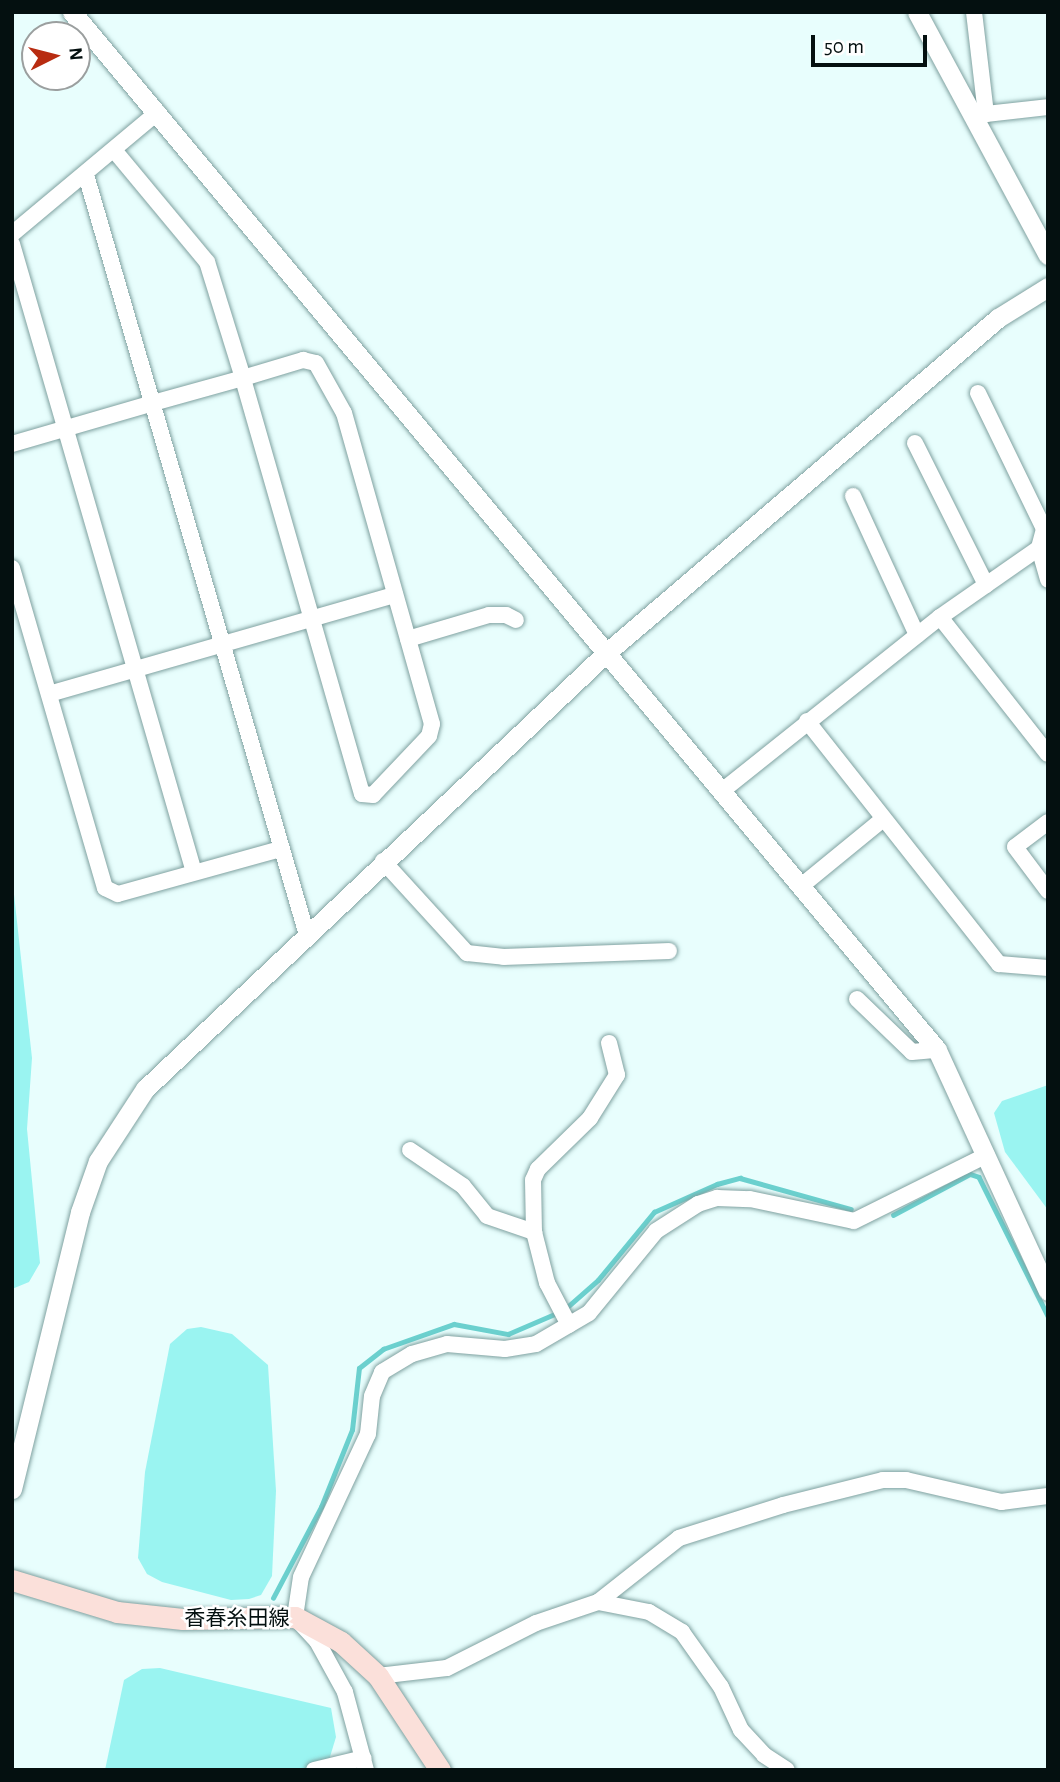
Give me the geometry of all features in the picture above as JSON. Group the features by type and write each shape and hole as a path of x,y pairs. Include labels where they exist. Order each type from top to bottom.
{"main road":[{"name":"香春糸田線","path":"12,1580 117,1612 183,1619 295,1617 341,1642 378,1676 440,1770"}],"street":[{"path":"72,12 937,1050 1048,1291"},
{"path":"917,12 979,115 1048,255"},
{"path":"974,12 979,115"},
{"path":"979,115 1048,107"},
{"path":"12,234 86,175 158,112"},
{"path":"12,444 243,378 303,360 316,363 344,413 432,724 429,736 373,795 362,794 243,378 206,262 115,150"},
{"path":"86,175 307,935"},
{"path":"12,244 194,872"},
{"path":"12,1489 69,1249 98,1161 145,1089 383,861 605,654 998,318 1048,287"},
{"path":"978,393 1044,528 1039,548 1048,580"},
{"path":"915,443 986,585"},
{"path":"853,496 917,635"},
{"path":"722,791 940,617 1039,548"},
{"path":"12,568 105,888 118,894 280,849"},
{"path":"50,694 395,595"},
{"path":"408,639 489,615 506,615 516,620"},
{"path":"940,617 1048,754"},
{"path":"807,721 999,964 1048,968"},
{"path":"800,887 883,819"},
{"path":"1048,822 1016,847 1048,891"},
{"path":"383,861 467,953 504,957 669,951"},
{"path":"857,999 912,1052 937,1050"},
{"path":"569,1325 547,1283 534,1232 533,1180 538,1169 590,1118 617,1076 609,1043"},
{"path":"410,1150 463,1186 487,1216 534,1232"},
{"path":"314,1770 365,1764 345,1692 317,1641 295,1617 301,1577 368,1434 372,1396 382,1372 412,1354 447,1344 505,1349 536,1344 589,1313 656,1231 698,1204 717,1198 750,1199 854,1221 987,1155"},
{"path":"378,1676 447,1668 536,1623 598,1602 679,1538 883,1480 906,1480 1001,1502 1048,1496"},
{"path":"598,1602 649,1612 682,1632 721,1687 741,1730 764,1755 787,1770"}],"shaded area":[{"path":"12,876 32,1058 27,1129 40,1263 29,1282 12,1289"},
{"path":"1048,1085 1048,1210 1005,1152 994,1113 1002,1101"},
{"path":"201,1327 232,1334 268,1365 276,1491 272,1576 261,1595 249,1599 231,1600 162,1582 147,1574 138,1558 145,1472 170,1344 187,1329"},
{"path":"160,1668 331,1708 336,1737 326,1770 105,1770 124,1680 142,1669"}],"waterway":[{"path":"893,1215 970,1174 979,1177 1048,1316"},
{"path":"273,1598 321,1507 352,1430 359,1368 383,1349 454,1324 508,1334 564,1310 598,1280 654,1212 717,1184 740,1178 851,1209"}]}
